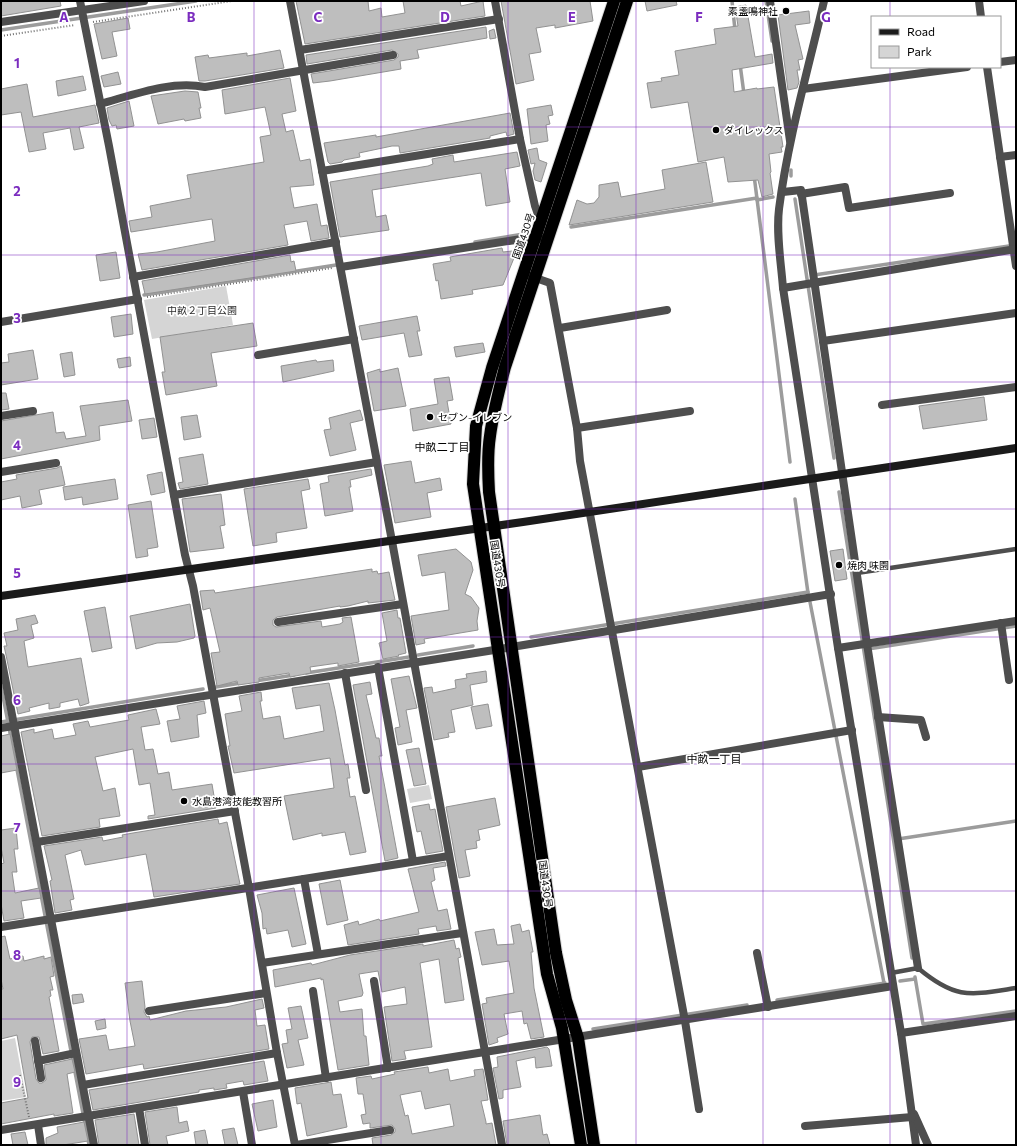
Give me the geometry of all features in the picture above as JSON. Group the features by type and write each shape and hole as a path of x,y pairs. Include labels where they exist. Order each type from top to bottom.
{"highway":[{"name":"国道430号","path":"581,1145 565,1040 547,974 499,648 473,484 476,426 482,400 614,1"},
{"name":"国道430号","path":"594,1145 578,1038 566,1000 556,953 530,782 512,646 489,492 489,438 505,367 627,1"}],"street":[{"path":"80,1 235,811 282,1085 296,1145 390,1130"},
{"path":"1,22 83,17 144,1"},
{"path":"290,1 392,541 462,933 502,1145"},
{"path":"341,267 549,236 540,222 535,206 520,139 495,1"},
{"path":"770,1 790,146"},
{"path":"824,1 790,146 779,209 783,288 831,594 838,648 901,1033 916,1145"},
{"path":"979,1 981,16"},
{"path":"300,50 499,19"},
{"path":"100,104 151,90 192,84 205,87 393,56"},
{"path":"1001,62 1016,60"},
{"path":"804,89 960,68"},
{"path":"987,68 1015,249 1016,266"},
{"path":"322,171 520,139"},
{"path":"1000,157 1016,155"},
{"path":"801,194 846,187 849,208 950,193"},
{"path":"783,192 801,190 811,280 823,341 841,475 857,573 865,646 878,717 918,968"},
{"path":"133,277 336,242"},
{"path":"783,288 811,280 1015,249"},
{"path":"523,273 550,282 560,328 577,428 580,461 684,1017 699,1109"},
{"path":"1,322 138,299"},
{"path":"560,328 667,310"},
{"path":"823,341 1016,313"},
{"path":"258,355 354,339"},
{"path":"882,405 1016,387"},
{"path":"1,416 33,411"},
{"path":"577,428 690,411"},
{"path":"1,596 495,526 1016,448"},
{"path":"174,495 377,462"},
{"path":"1,472 56,463"},
{"path":"10,724 378,668 512,646 611,626 831,594"},
{"path":"278,622 403,604"},
{"path":"838,648 865,646 1002,626 1016,621"},
{"path":"1002,626 1009,680"},
{"path":"1,657 10,724 37,842 47,919 73,1054 83,1085 85,1117 94,1145"},
{"path":"378,668 413,861"},
{"path":"345,673 366,790"},
{"path":"878,717 921,720 926,737"},
{"path":"638,767 852,730"},
{"path":"37,842 235,811"},
{"path":"1,927 449,856"},
{"path":"304,879 318,954"},
{"path":"262,963 462,933"},
{"path":"758,953 768,1007"},
{"path":"374,981 388,1068"},
{"path":"1,1130 578,1038 684,1017 768,1007 893,986"},
{"path":"313,991 326,1078"},
{"path":"149,1011 266,993"},
{"path":"901,1033 1016,1016"},
{"path":"35,1041 41,1078"},
{"path":"83,1085 277,1053"},
{"path":"38,1061 73,1054"},
{"path":"242,1092 252,1145"},
{"path":"139,1108 146,1145"},
{"path":"805,1126 912,1115"},
{"path":"912,1115 928,1145"},
{"path":"34,1125 41,1145"}],"lane":[{"path":"857,573 1016,549"},
{"path":"891,973 918,968 935,982 946,988 966,994 1016,988"}],"path":[{"path":"1,36 83,17 232,1"},
{"path":"138,299 341,267"},
{"path":"20,1075 34,1125"}],"green space":[{"name":"中畝２丁目公園","path":"226,286 233,325 152,339 144,300"},
{"path":"429,785 432,799 410,803 407,789"},
{"path":"15,1038 26,1097 1,1101 1,1041"}],"building":[{"path":"1,1 60,1 61,6 1,16"},
{"path":"296,1 368,1 369,11 381,8 382,17 405,13 403,1 460,1 461,6 483,1 485,16 305,44"},
{"path":"501,1 590,1 593,21 555,28 555,25 536,28 541,52 529,54 534,80 516,84"},
{"path":"645,1 676,1 677,5 647,11"},
{"path":"746,5 755,57 772,54 773,63 732,70 734,92 774,87 783,147 781,147 782,152 769,154 773,194 762,197 758,180 728,182 724,157 698,162 688,102 651,108 647,83 662,81 661,78 679,75 675,51 716,44 714,29 738,26 735,7"},
{"path":"809,11 810,23 795,25 803,59 798,60 800,70 797,70 799,82 797,88 788,90 778,15"},
{"path":"128,18 130,29 112,32 117,56 102,59 94,24"},
{"path":"486,27 487,38 417,50 419,58 400,61 401,69 313,83 311,74 394,60 398,57 398,54 392,50 307,64 306,55"},
{"path":"494,29 496,38 490,39 489,31"},
{"path":"280,50 284,68 199,81 195,57 208,55 209,58 247,53 247,56"},
{"path":"118,72 121,84 104,87 101,76"},
{"path":"83,76 86,90 58,96 56,81"},
{"path":"290,78 296,111 282,114 286,132 293,130 300,161 310,159 314,185 290,187 294,208 317,204 321,226 327,225 329,238 311,241 307,221 284,225 288,245 142,270 138,254 215,241 212,219 131,232 129,221 152,217 150,206 191,198 187,175 264,162 260,137 271,135 265,107 225,114 222,90"},
{"path":"27,84 33,117 95,105 99,123 79,127 84,148 74,150 70,128 43,133 46,149 29,152 21,112 1,115 1,89"},
{"path":"185,91 198,92 201,118 185,121 184,119 158,124 151,96"},
{"path":"129,101 134,126 117,129 116,125 112,126 109,120 107,108"},
{"path":"551,105 553,115 548,116 550,124 546,125 548,141 531,144 527,109"},
{"path":"510,113 514,134 507,136 506,132 490,136 490,138 400,153 399,146 392,146 359,153 360,157 344,160 342,162 330,164 328,162 324,143 376,135 376,137"},
{"path":"537,148 539,160 547,163 541,182 535,180 533,171 535,163 531,164 528,150"},
{"path":"517,152 520,166 505,169 510,202 486,206 481,173 372,190 376,217 386,215 389,230 340,237 330,182 428,166 433,164 432,159 453,155 454,162"},
{"path":"706,162 713,202 569,225 577,200 587,204 594,203 599,197 599,185 618,182 621,197 665,189 662,170"},
{"path":"502,248 503,252 512,251 514,258 503,285 472,290 473,294 441,299 438,280 436,281 433,264 451,261 450,257"},
{"path":"116,252 120,278 100,281 96,255"},
{"path":"290,255 291,262 294,261 296,271 145,294 142,281"},
{"path":"131,314 133,334 114,337 111,317"},
{"path":"417,316 420,331 417,331 422,355 409,357 404,333 362,340 359,326"},
{"path":"253,323 257,346 211,353 217,386 166,395 162,372 165,372 160,337"},
{"path":"483,343 485,352 456,357 454,347"},
{"path":"33,350 38,379 1,385 1,363 9,362 8,354"},
{"path":"72,352 75,375 64,377 60,354"},
{"path":"130,357 131,366 119,368 117,359"},
{"path":"316,360 317,362 333,360 334,371 283,382 281,366"},
{"path":"398,368 406,406 374,411 367,373 380,369 380,372"},
{"name":"セブン-イレブン","path":"449,377 453,400 447,401 451,424 413,431 410,409 438,404 434,379"},
{"path":"1,393 6,393 9,409 1,410"},
{"path":"984,397 987,420 923,429 919,406"},
{"path":"128,400 132,421 99,426 100,440 1,459 1,421 53,412 56,433 64,432 66,439 86,436 80,406"},
{"path":"360,410 363,420 350,423 356,450 330,456 324,430 331,429 329,418"},
{"path":"197,415 201,437 184,440 181,417"},
{"path":"154,418 157,437 142,439 139,420"},
{"path":"203,454 208,484 180,489 178,483 183,482 179,458"},
{"path":"411,461 415,483 440,478 442,490 427,493 431,517 395,523 384,465"},
{"path":"61,466 65,485 39,490 42,504 22,508 20,496 1,500 1,482 17,479 16,475"},
{"path":"371,469 372,475 350,480 351,487 349,487 353,511 325,516 320,484 329,482 328,476"},
{"path":"162,472 165,492 151,495 147,475"},
{"path":"115,479 118,499 83,505 82,497 65,500 63,487"},
{"path":"308,479 310,489 301,491 307,528 276,533 277,542 253,546 244,489"},
{"path":"221,494 225,525 220,526 224,548 190,552 182,499"},
{"path":"151,501 158,547 147,549 148,556 136,558 128,505"},
{"path":"456,549 471,562 473,570 465,594 471,597 479,608 477,621 478,630 424,639 425,643 416,645 411,616 449,610 445,572 422,576 418,555"},
{"name":"焼肉 味園","path":"843,549 847,579 835,581 830,551"},
{"path":"372,569 372,572 377,571 378,574 389,572 395,600 368,603 368,601 348,606 340,606 277,617 273,620 273,625 276,627 321,621 322,627 340,624 343,622 342,618 351,617 359,662 338,666 338,663 310,667 311,673 290,677 289,673 259,678 259,682 238,685 237,681 217,686 211,653 220,652 210,608 203,610 200,591 214,590 215,593"},
{"path":"190,604 195,636 194,638 177,642 157,643 136,649 130,616"},
{"path":"105,607 112,648 92,652 84,611"},
{"path":"397,610 398,618 400,618 406,653 383,659 379,643 387,641 382,613"},
{"path":"35,615 38,623 31,625 34,638 24,641 28,667 81,658 89,703 80,706 78,699 60,703 60,707 49,709 49,703 29,708 30,711 18,714 4,646 7,646 4,633 18,630 16,619"},
{"path":"486,671 487,682 470,685 473,705 451,710 455,732 448,733 449,737 434,740 424,688 432,687 433,693 456,688 455,680 467,678 466,674"},
{"path":"409,676 417,708 406,710 412,742 398,745 395,728 400,727 391,679"},
{"path":"370,682 372,694 366,695 376,738 379,738 382,756 379,756 398,858 385,861 353,685"},
{"path":"329,683 345,765 348,764 350,778 347,778 350,797 355,796 366,852 350,855 345,832 322,836 322,833 293,840 284,796 334,788 330,758 234,773 228,746 230,746 225,714 242,711 239,696 261,692 262,701 260,701 263,719 280,716 284,739 324,731 320,705 296,709 292,688"},
{"path":"204,701 206,713 197,715 199,737 171,742 167,721 180,719 177,706"},
{"path":"488,704 492,726 476,729 471,707"},
{"path":"156,709 160,724 141,727 145,750 153,749 158,774 169,772 172,790 212,784 216,808 148,819 148,816 155,815 150,783 139,785 133,749 95,757 103,791 115,788 120,816 99,819 100,827 42,836 21,732 34,729 34,733 52,729 54,739 76,735 73,724 88,721 90,727 129,720 128,715"},
{"path":"10,734 17,770 1,773 1,736"},
{"path":"419,748 426,784 414,786 406,750"},
{"path":"495,798 500,825 478,830 480,840 476,841 477,848 465,850 470,876 459,878 446,807"},
{"path":"429,804 430,810 435,809 443,851 426,854 421,831 417,832 412,807"},
{"path":"218,819 219,824 227,822 240,884 154,897 146,854 85,865 81,850 65,855 74,899 70,900 72,910 55,913 50,881 52,880 44,846 102,837 103,841 123,837 122,835"},
{"path":"16,828 18,849 14,849 17,872 12,872 15,893 39,888 41,898 21,901 24,918 4,921 1,904 1,864 4,863 1,847 1,830"},
{"path":"445,862 446,866 433,868 435,880 431,882 438,911 447,909 451,929 437,931 436,926 418,929 419,934 348,945 344,925 358,921 359,925 379,919 380,921 419,912 408,869"},
{"path":"340,880 348,920 327,925 319,884"},
{"path":"294,888 306,944 292,947 288,930 267,934 266,928 263,929 262,913 257,895"},
{"path":"520,924 522,932 529,930 533,952 531,952 534,988 544,1037 531,1039 527,1023 524,1024 522,1011 504,1014 508,1034 497,1038 498,1042 489,1045 482,1004 487,1003 486,998 514,993 509,961 482,965 475,932 494,929 497,945 514,944 511,926"},
{"path":"5,936 10,959 23,956 24,961 44,956 44,959 51,957 54,976 50,977 53,990 50,990 51,996 49,997 59,1051 43,1054 39,1037 32,1037 30,1042 36,1079 39,1083 46,1080 44,1065 72,1059 75,1072 67,1074 73,1113 54,1116 54,1114 1,1124 1,1103 28,1098 17,1035 1,1039 1,989 3,989 1,979 1,937"},
{"path":"454,940 456,949 459,948 461,957 458,958 464,1000 445,1003 439,959 420,963 432,1047 404,1051 406,1059 392,1061 384,1007 407,1004 405,987 382,992 378,971 359,974 363,993 362,996 338,1001 340,1012 362,1009 364,1036 366,1036 369,1065 338,1070 323,979 321,980 321,978 275,987 273,970 311,963 312,965 350,955 423,944 423,946"},
{"path":"142,981 145,1007 144,1012 147,1017 149,1016 150,1020 186,1011 226,1007 262,999 264,1008 255,1010 257,1026 265,1025 269,1049 144,1069 143,1064 86,1074 79,1039 106,1035 109,1050 135,1046 125,983"},
{"path":"82,994 84,1002 73,1004 72,995"},
{"path":"301,1006 308,1038 298,1040 304,1065 287,1068 282,1044 288,1043 286,1030 292,1029 288,1008"},
{"path":"105,1019 106,1028 97,1030 95,1021"},
{"path":"547,1047 549,1049 552,1066 536,1068 535,1057 516,1061 521,1087 503,1090 503,1098 499,1099 493,1068 498,1067 497,1057"},
{"path":"264,1061 268,1081 244,1085 243,1081 226,1084 227,1088 199,1090 199,1092 93,1110 89,1090"},
{"path":"428,1067 429,1073 448,1069 450,1081 475,1076 474,1070 483,1069 488,1100 481,1101 486,1124 492,1123 496,1145 373,1145 372,1138 391,1135 395,1132 395,1129 392,1125 370,1128 370,1123 363,1124 361,1115 366,1114 363,1094 358,1094 356,1078 371,1076 372,1079 395,1074 394,1072","holes":["421,1091 425,1109 450,1104 454,1126 412,1134 408,1115 405,1116 400,1095"]},
{"path":"331,1082 333,1095 341,1094 347,1127 307,1136 301,1103 297,1104 295,1088"},
{"path":"273,1100 277,1127 258,1131 252,1104"},
{"path":"177,1107 179,1123 187,1121 189,1131 166,1136 168,1145 150,1145 145,1112"},
{"path":"134,1114 139,1145 99,1145 95,1120"},
{"path":"540,1115 543,1135 547,1134 550,1145 507,1145 503,1121"},
{"path":"84,1122 88,1141 63,1145 46,1145 46,1138 58,1133 57,1127"},
{"path":"234,1128 238,1145 225,1145 222,1130"},
{"path":"205,1130 208,1145 196,1145 194,1132"},
{"path":"25,1132 28,1145 13,1145 11,1134"}],"waterway":[{"path":"1,30 196,1"},
{"path":"732,1 735,30"},
{"path":"766,1 772,41"},
{"path":"740,64 744,94"},
{"path":"791,170 791,176"},
{"path":"754,175 790,462"},
{"path":"757,200 773,197"},
{"path":"571,227 757,198"},
{"path":"795,199 834,458"},
{"path":"521,235 528,216"},
{"path":"475,242 524,234"},
{"path":"814,275 1009,246"},
{"path":"144,295 336,265"},
{"path":"839,492 912,958"},
{"path":"795,499 808,593"},
{"path":"531,637 808,592"},
{"path":"810,602 884,983"},
{"path":"868,649 1016,626"},
{"path":"418,655 473,646"},
{"path":"306,673 409,657"},
{"path":"255,681 294,675"},
{"path":"216,687 241,683"},
{"path":"1,686 89,1145"},
{"path":"1,722 203,689"},
{"path":"898,839 1016,821"},
{"path":"915,977 923,1024 1016,1011"},
{"path":"900,981 915,979"},
{"path":"777,1000 885,983"},
{"path":"593,1029 747,1005"}],"place":[{"name":"素盞鳴神社","path":"786,11"},
{"name":"ダイレックス","path":"716,130"},
{"name":"セブン-イレブン","path":"430,417"},
{"name":"焼肉 味園","path":"839,565"},
{"name":"水島港湾技能教習所","path":"184,801"}],"district":[{"name":"中畝二丁目","path":"442,446"},
{"name":"中畝一丁目","path":"714,758"}]}
